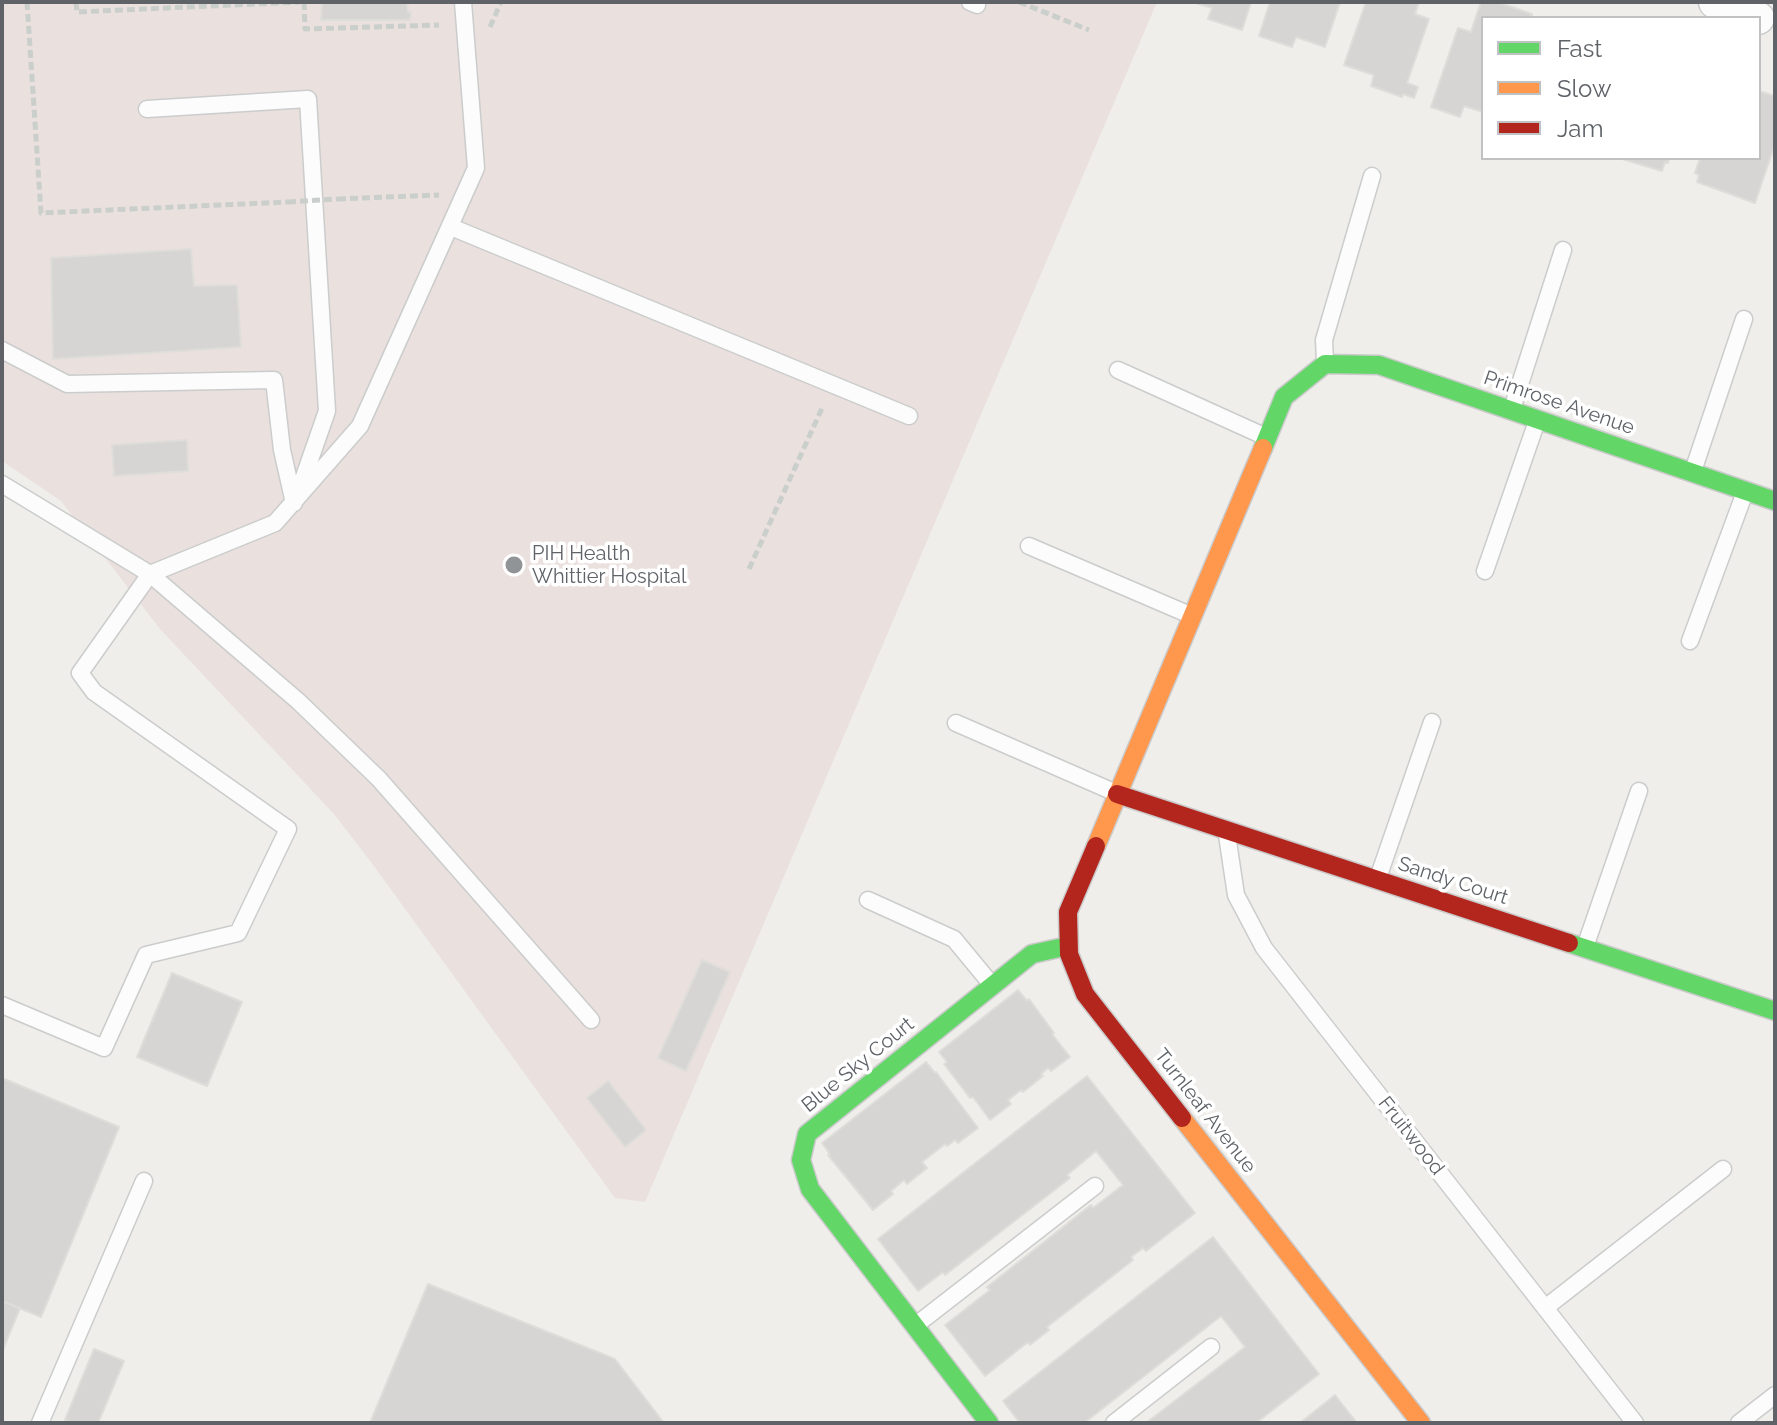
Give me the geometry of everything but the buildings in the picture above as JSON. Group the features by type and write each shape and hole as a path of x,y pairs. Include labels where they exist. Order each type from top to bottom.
{"street":[{"path":"1715,2 1753,16"},
{"name":"Primrose Avenue","path":"1325,364 1379,365 1775,501"},
{"name":"Turnleaf Avenue","path":"1325,364 1284,397 1068,912 1068,946 1085,994 1421,1423"},
{"name":"Sandy Court","path":"1117,794 1775,1011"},
{"name":"Blue Sky Court","path":"989,1423 810,1189 801,1160 807,1134 1032,954 1068,946"}],"lane":[{"path":"2,1005 104,1048 146,955 238,933 288,829 94,692 80,673 150,574 275,523 360,426 476,168 463,2"},
{"path":"147,109 308,99 327,411 294,503"},
{"path":"1325,364 1324,340 1372,176"},
{"path":"451,227 909,416"},
{"path":"1511,410 1563,250"},
{"path":"1693,473 1744,319"},
{"path":"2,350 67,384 274,380 282,450 294,503"},
{"path":"1118,370 1267,438"},
{"path":"1485,571 1538,420"},
{"path":"2,484 150,574 298,701 379,779 591,1020"},
{"path":"1690,641 1745,491"},
{"path":"1029,546 1192,616"},
{"path":"1378,880 1432,722"},
{"path":"956,723 1117,794"},
{"path":"1585,948 1639,791"},
{"name":"Fruitwood","path":"1226,830 1236,895 1264,948 1635,1423"},
{"path":"868,900 954,939 993,986"},
{"path":"1545,1308 1723,1169"},
{"path":"40,1423 144,1181"},
{"path":"914,1326 1095,1186"},
{"path":"1114,1423 1211,1347"},
{"path":"1739,1423 1775,1395"}],"path":[{"path":"27,2 41,213 444,194"},
{"path":"76,2 77,12 302,2 305,29 439,25"},
{"path":"490,28 501,2"},
{"path":"1019,2 1089,30"},
{"path":"749,569 828,395"}],"shaded area":[{"name":"PIH Health Whittier Hospital","path":"2,2 1157,2 645,1202 615,1198 334,814 160,629 61,501 2,461"}],"traffic: fast":[{"path":"1263,448 1284,397 1325,364 1379,365 1775,501"},
{"path":"1569,943 1775,1011"},
{"path":"989,1423 810,1189 801,1160 807,1134 1032,954 1068,946"}],"traffic: slow":[{"path":"1096,846 1263,448"},
{"path":"1182,1118 1421,1423"}],"traffic: jam":[{"path":"1117,794 1569,943"},
{"path":"1096,846 1068,912 1069,954 1085,994 1182,1118"}],"place":[{"name":"PIH Health Whittier Hospital","path":"514,565"}]}
